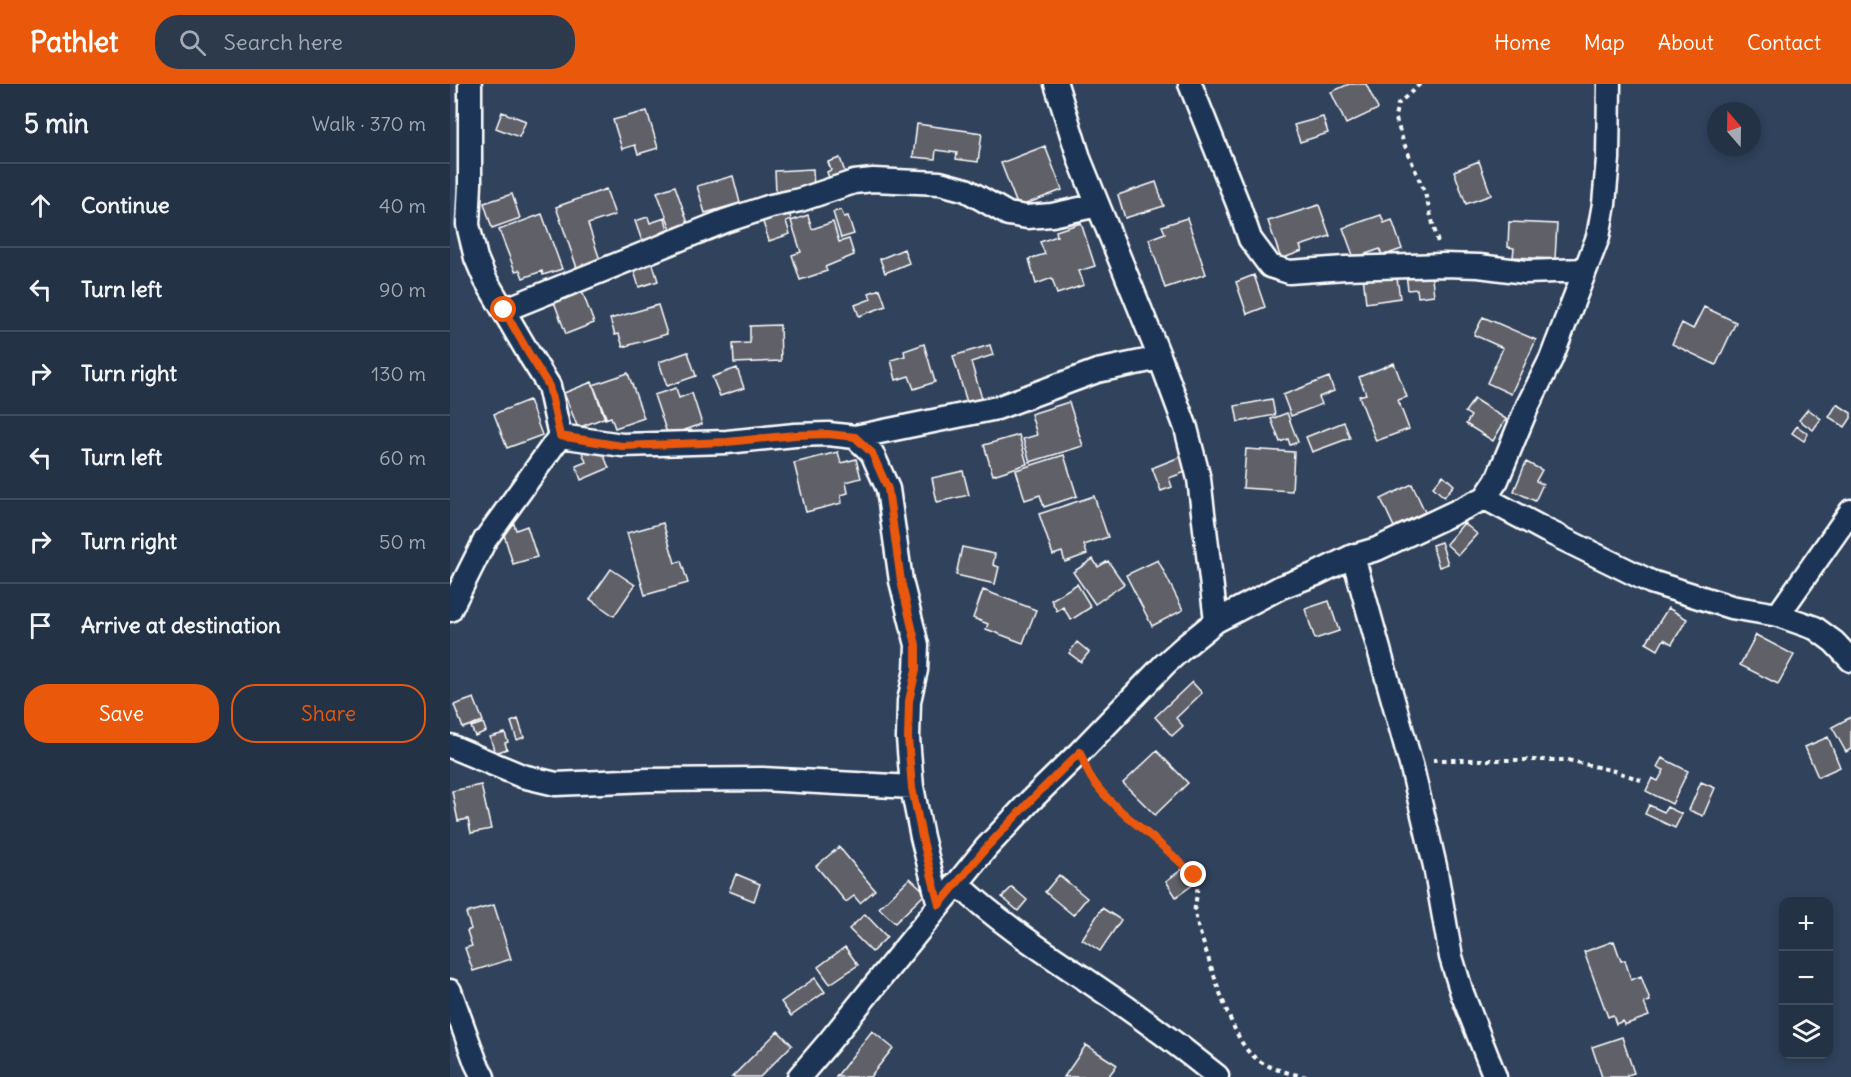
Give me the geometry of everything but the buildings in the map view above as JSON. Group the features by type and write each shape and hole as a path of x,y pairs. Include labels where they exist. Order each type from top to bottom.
{"street":[{"path":"450,610 485,540 560,436 549,386 485,279 476,258 468,225 470,84"},
{"path":"1056,84 1080,161 1186,428 1199,479 1216,621"},
{"path":"1190,84 1250,239 1270,266 1289,272 1443,265 1479,266 1525,272 1585,270"},
{"path":"799,1077 957,883 1030,801 1165,664 1216,621 1281,587 1316,574 1353,556 1377,549 1485,498 1497,480 1528,405 1551,358 1598,237 1608,159 1609,84"},
{"path":"504,310 725,220 800,200 854,182 873,180 940,183 966,190 1008,214 1027,217 1098,205"},
{"path":"560,436 622,446 727,442 828,434 855,437 997,408 1097,371 1160,358"},
{"path":"855,437 872,453 888,489 901,581 916,645 916,670 909,701 908,738 912,788 939,905"},
{"path":"1485,498 1651,582 1731,607 1778,615 1815,628 1834,642 1851,660"},
{"path":"1778,615 1851,511"},
{"path":"1353,556 1412,768 1435,866 1451,957 1462,993 1495,1077"},
{"path":"450,746 522,776 556,784 762,779 912,788"},
{"path":"957,883 981,906 1010,928 1124,1006 1217,1076"},
{"path":"450,991 483,1077"}],"path":[{"path":"1420,84 1398,104 1395,116 1425,193 1443,265"},
{"path":"1080,752 1093,782 1105,795 1194,875 1198,883 1195,915 1198,927 1224,1002 1238,1035 1249,1053 1262,1063 1308,1077"},
{"path":"1412,768 1432,760 1568,760 1641,780"}],"route":[{"path":"504,310 549,386 560,436 622,446 727,442 828,434 855,437 872,453 888,489 901,581 916,645 916,670 909,701 908,738 912,788 939,905 986,848 1080,752 1093,782 1105,795 1194,875"}]}
